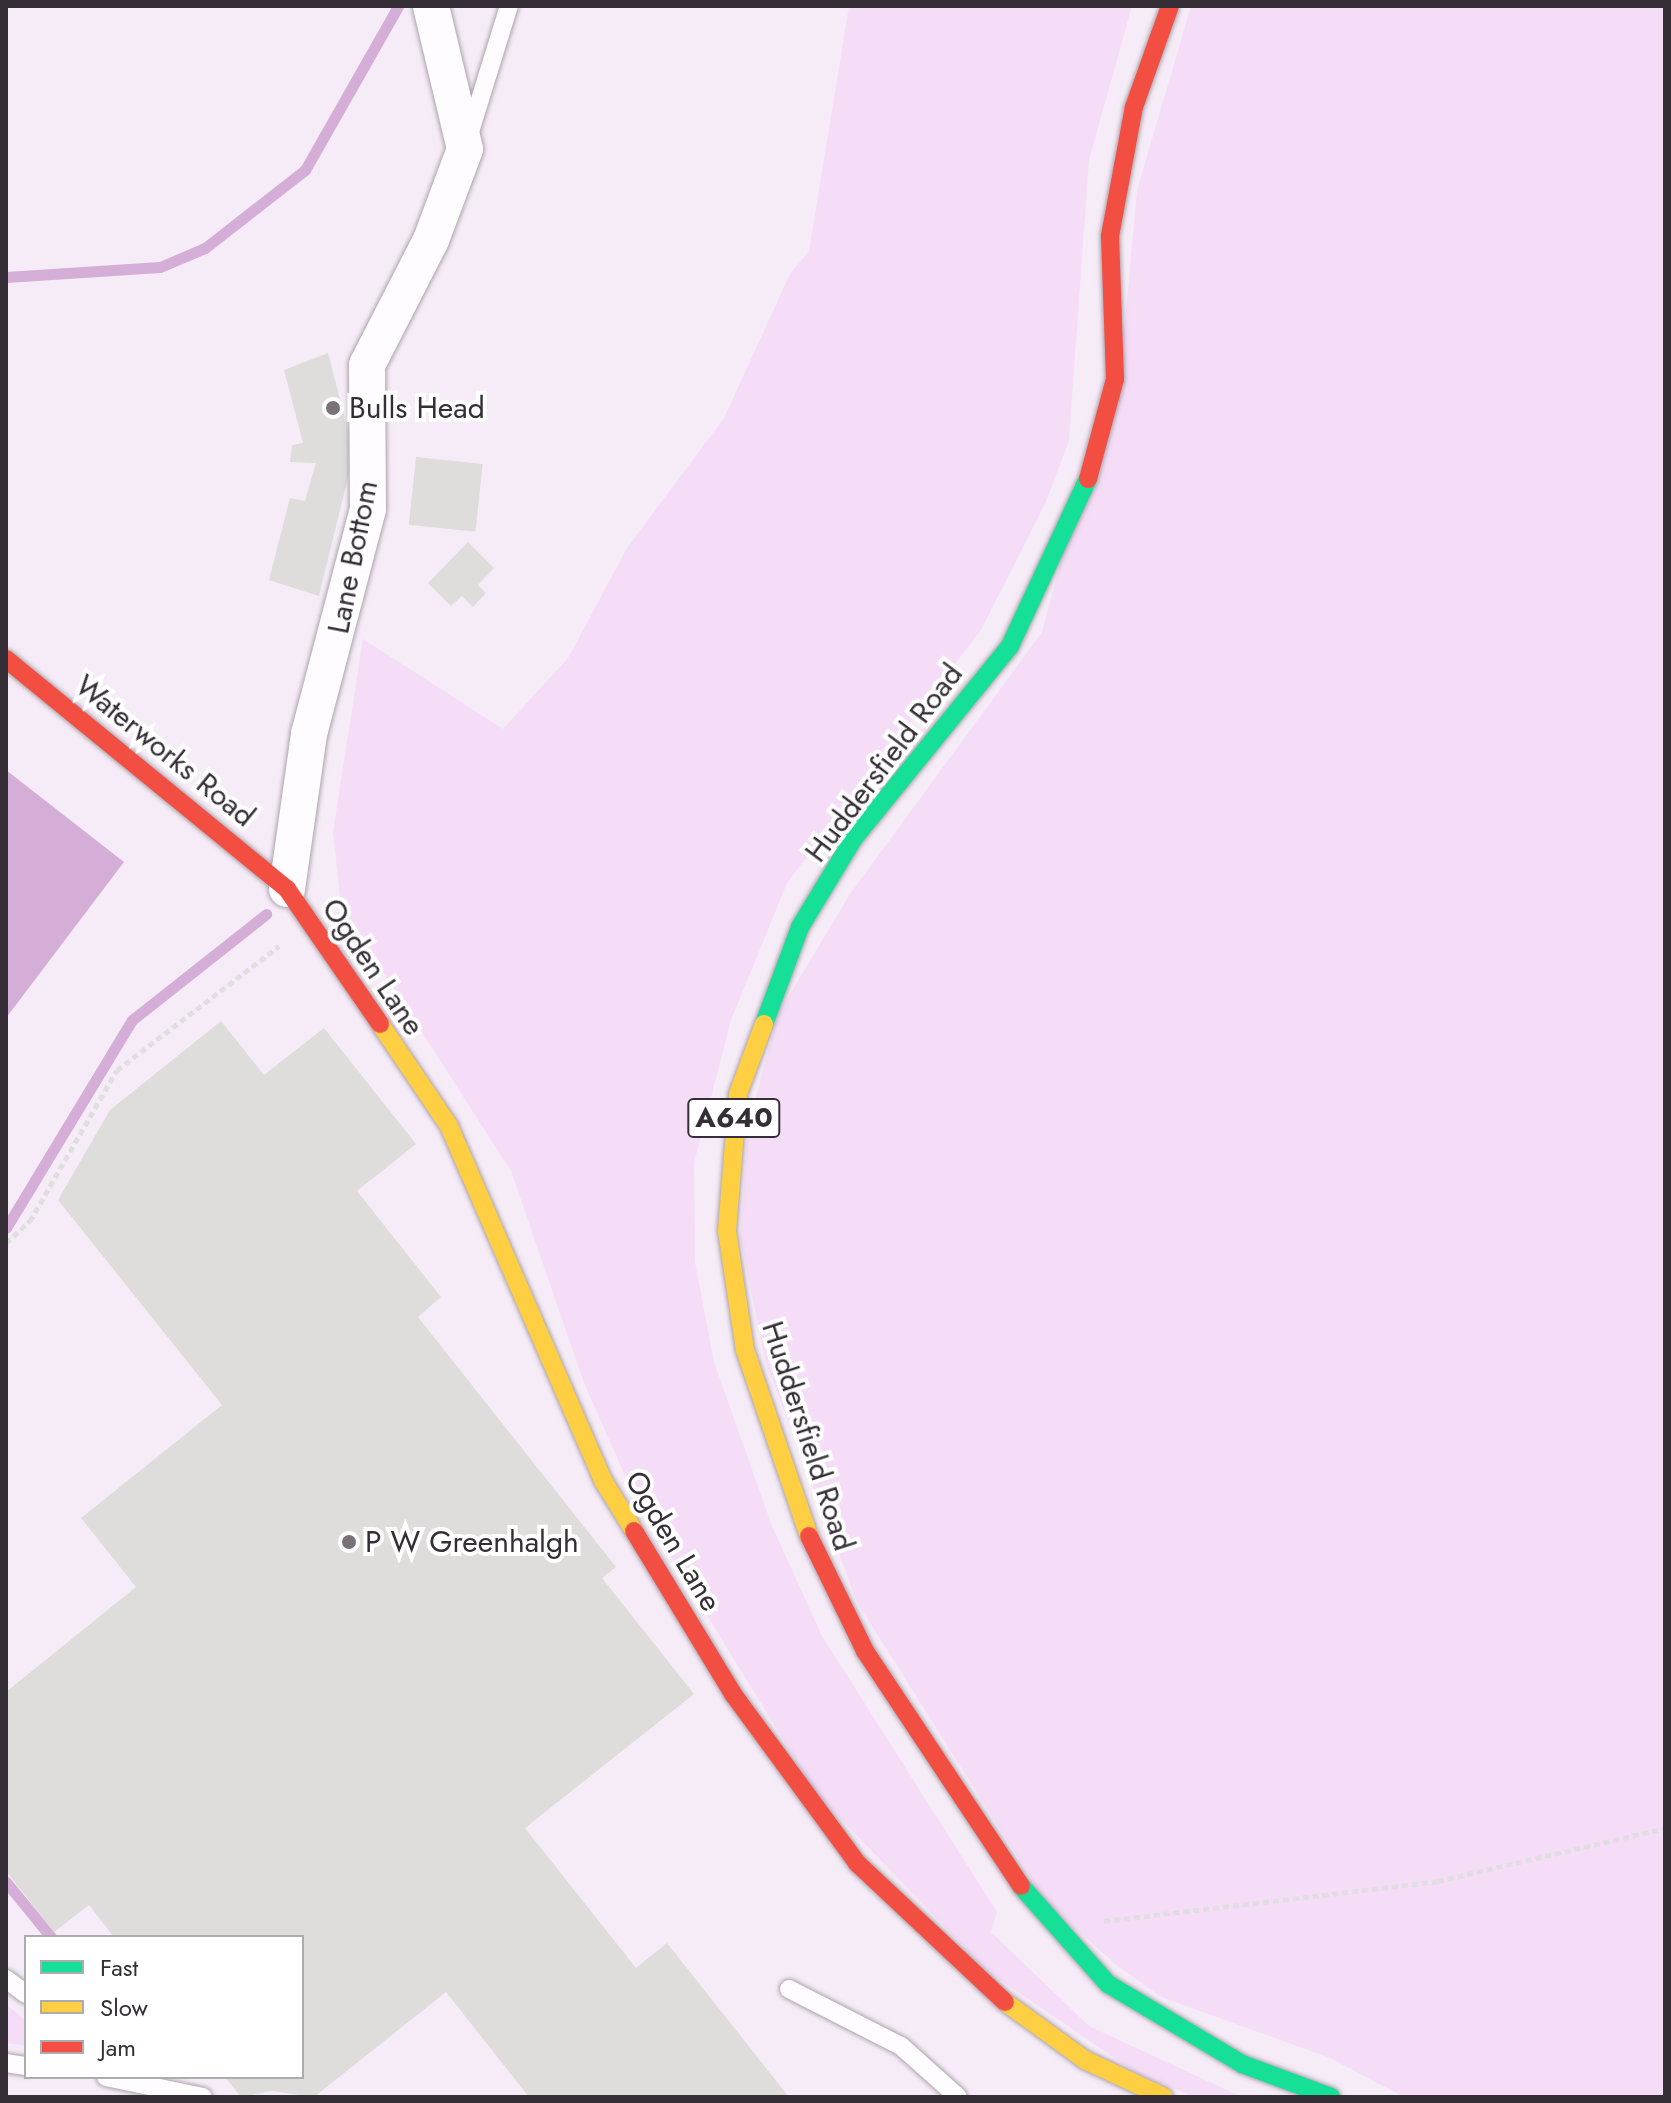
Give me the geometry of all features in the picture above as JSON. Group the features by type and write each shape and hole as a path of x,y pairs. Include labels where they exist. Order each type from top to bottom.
{"main road":[{"name":"Huddersfield Road","path":"1170,6 1134,107 1110,236 1115,379 1093,466 1053,566 1010,646 854,838 800,927 752,1051 728,1158 727,1231 745,1350 818,1561 865,1651 1059,1937 1157,2017 1242,2064 1331,2097"},
{"name":"Waterworks Road","path":"6,659 287,889"},
{"name":"Ogden Lane","path":"287,889 449,1126 604,1482 733,1694 857,1863 996,1994 1085,2060 1164,2097"}],"street":[{"path":"431,6 465,149"},
{"name":"Lane Bottom","path":"287,889 309,734 368,509 367,365 431,240 465,149"}],"lane":[{"path":"465,149 509,6"},
{"path":"6,1979 24,1992"},
{"path":"789,1989 901,2046 958,2097"},
{"path":"144,2080 203,2097"}],"path":[{"path":"6,1243 30,1221 117,1070 309,923"},
{"path":"1059,1937 1077,1924 1438,1881 1665,1828"}],"shaded area":[{"path":"849,6 1132,6 1089,160 1069,441 1045,504 981,630 787,883 731,1020 694,1163 695,1262 714,1362 772,1526 822,1636 997,1912 991,1932 1089,2026 1242,2097 1194,2097 1135,2072 987,1971 816,1793 635,1498 584,1383 511,1171 341,906 333,832 363,639 503,729 568,658 627,548 724,418 790,274 809,251"},
{"path":"1191,6 1665,6 1665,2097 1404,2097 1330,2058 1161,1997 1115,1964 1046,1902 858,1604 766,1363 740,1238 748,1126 778,1014 850,894 1042,632 1125,322 1137,190"},
{"path":"6,770 124,862 6,1018"},
{"path":"6,2004 24,2019 24,2046 6,2043"}],"building":[{"path":"328,353 354,453 319,596 269,580 290,498 305,501 316,463 290,462 292,445 303,443 284,370"},
{"path":"416,457 483,464 476,532 409,525"},
{"path":"468,542 494,568 478,585 486,593 473,607 462,596 451,606 428,583"},
{"name":"P W Greenhalgh","path":"221,1021 264,1075 324,1028 416,1144 357,1191 441,1297 418,1317 616,1567 602,1578 694,1694 525,1828 636,1968 667,1943 789,2097 529,2097 446,1992 314,2097 272,2091 241,2097 227,2079 304,2079 304,1935 112,1935 89,1905 54,1932 6,1871 6,1692 136,1587 81,1518 222,1405 58,1200 110,1110"}],"waterway":[{"path":"6,277 160,267 205,248 305,170 398,6"},
{"path":"6,1228 132,1020 266,914"},
{"path":"6,1882 49,1935"}],"traffic: fast":[{"path":"764,1024 800,927 854,838 1010,646 1088,479"},
{"path":"1021,1886 1108,1984 1242,2064 1331,2097"}],"traffic: slow":[{"path":"380,1024 449,1126 604,1482 634,1531"},
{"path":"764,1024 738,1094 727,1231 745,1350 809,1536"},
{"path":"1005,2002 1085,2060 1164,2097"}],"traffic: jam":[{"path":"1088,479 1115,379 1110,236 1134,107 1170,6"},
{"path":"6,659 287,889 380,1024"},
{"path":"634,1531 733,1694 857,1863 1005,2002"},
{"path":"809,1536 865,1651 1021,1886"}],"place":[{"name":"Bulls Head","path":"333,408"},
{"name":"P W Greenhalgh","path":"349,1542"}]}
